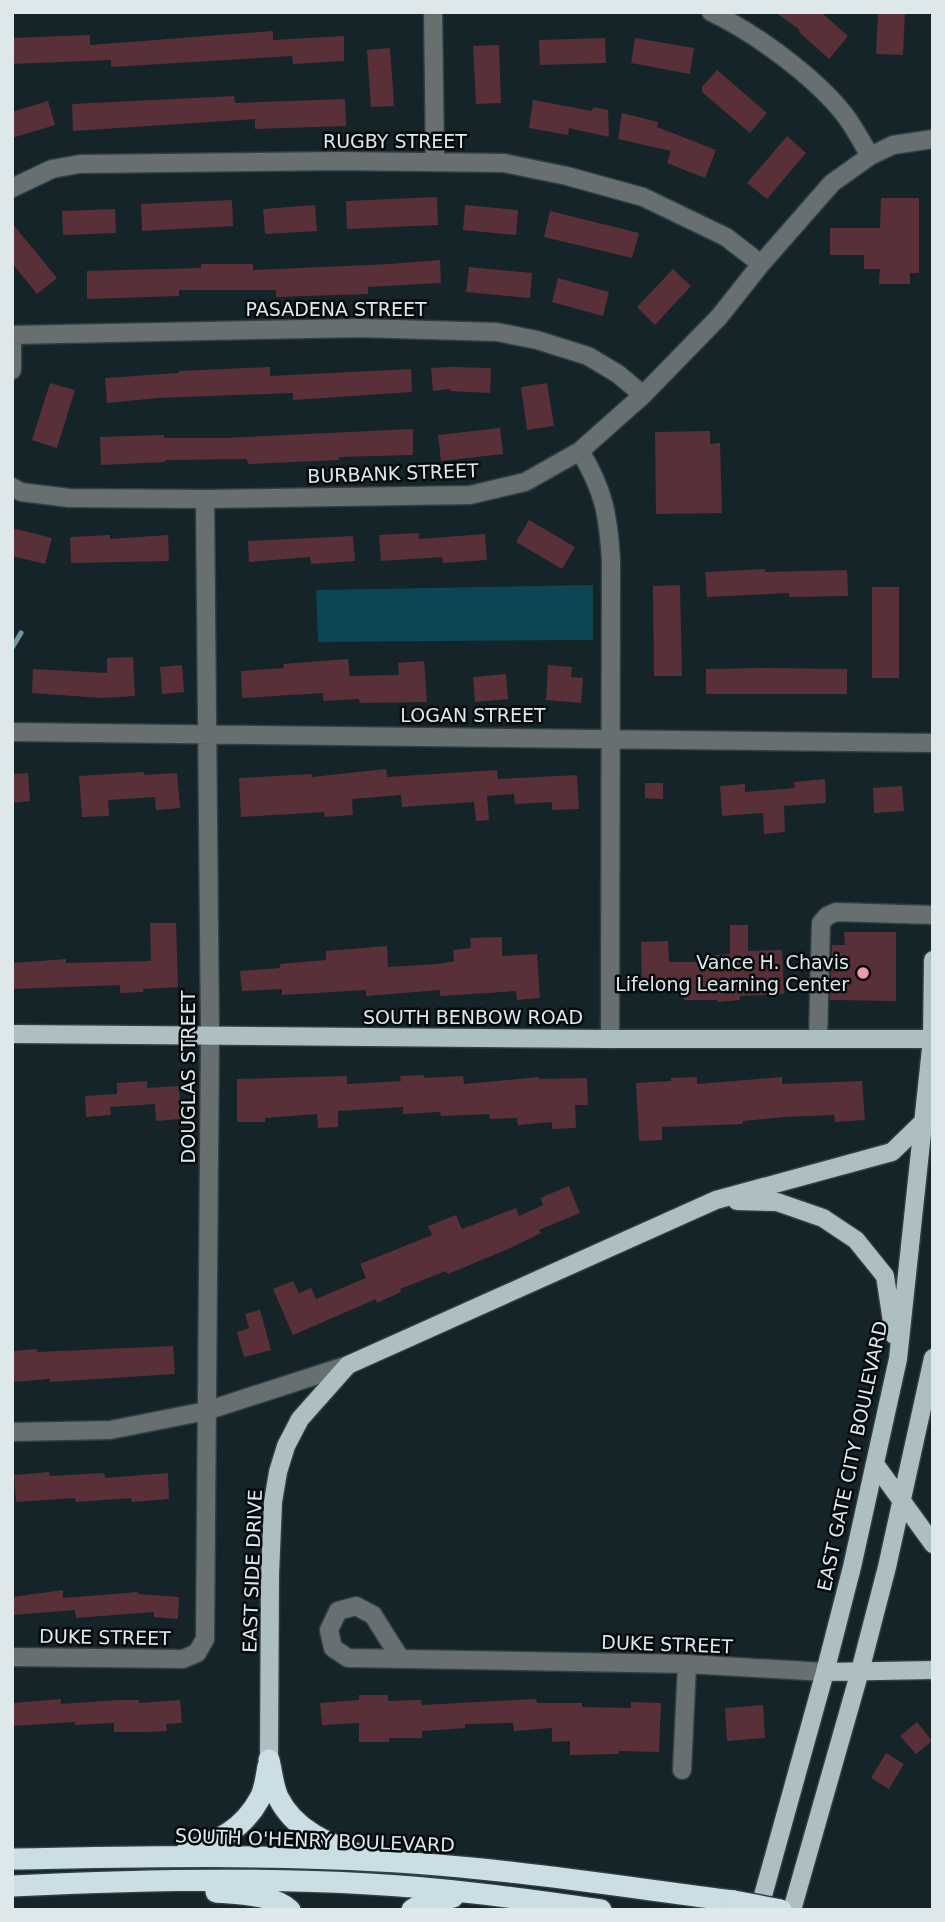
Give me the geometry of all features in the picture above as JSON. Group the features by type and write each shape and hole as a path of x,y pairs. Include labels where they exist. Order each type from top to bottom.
{"highway":[{"path":"172,1857 211,1843 240,1826 262,1796 269,1760"},
{"path":"269,1760 277,1795 290,1817 325,1842 379,1861"},
{"name":"SOUTH O'HENRY BOULEVARD","path":"12,1859 172,1857 379,1861 521,1873 734,1901 781,1910"},
{"path":"12,1886 166,1879 370,1884 473,1892 601,1910"},
{"path":"166,1879 206,1891 248,1895 283,1904 290,1910"},
{"path":"412,1910 420,1905 473,1892"}],"main road":[{"name":"EAST GATE CITY BOULEVARD","path":"759,1910 825,1672 898,1359 932,1039 933,960"},
{"name":"SOUTH BENBOW ROAD","path":"12,1034 932,1039"},
{"name":"EAST SIDE DRIVE","path":"269,1760 270,1575 273,1502 278,1472 286,1446 300,1419 348,1365 716,1200 891,1152 923,1121"},
{"path":"716,1200 777,1202 824,1218 856,1240 885,1276 898,1359"},
{"path":"792,1910 860,1671 902,1501 933,1358"},
{"path":"875,1464 933,1544"},
{"name":"DUKE STREET","path":"825,1672 933,1670"}],"street":[{"path":"433,12 435,161"},
{"path":"712,12 778,53 828,97 852,124 870,156"},
{"name":"BURBANK STREET","path":"12,487 21,492 69,498 205,499 470,495 525,482 580,451 643,395 719,317 832,183 870,156 893,145 933,139"},
{"name":"RUGBY STREET","path":"12,188 52,169 80,164 435,161 504,163 567,176 643,197 726,237 761,264"},
{"name":"PASADENA STREET","path":"12,337 359,328 496,332 537,340 588,356 618,374 643,395"},
{"path":"12,337 12,370"},
{"path":"580,451 594,474 603,498 611,560 610,1039"},
{"name":"DOUGLAS STREET","path":"197,1653 205,1639 210,1036 205,499"},
{"name":"LOGAN STREET","path":"12,732 611,737 933,743"},
{"path":"818,1038 821,923 827,916 836,912 933,915"},
{"name":"EAST SIDE DRIVE","path":"12,1432 110,1430 206,1411 348,1365"},
{"name":"DUKE STREET","path":"12,1657 183,1659 197,1653"},
{"name":"DUKE STREET","path":"400,1658 687,1664 825,1672"},
{"path":"682,1770 687,1664"}],"shaded area":[{"path":"593,585 593,640 318,642 316,590"}],"building":[{"path":"775,12 821,12 848,36 829,59 799,32 800,30"},
{"path":"878,12 905,12 903,55 876,54"},
{"path":"273,31 273,40 344,36 344,61 293,64 292,56 111,67 111,60 12,64 12,38 90,35 90,45"},
{"path":"605,38 606,63 540,65 539,40"},
{"path":"635,38 694,48 690,74 631,63"},
{"path":"499,45 501,103 476,104 473,46"},
{"path":"390,48 394,106 371,107 367,50"},
{"path":"717,70 767,113 750,133 702,92 702,87"},
{"path":"234,96 235,103 345,99 346,126 255,129 255,119 73,131 72,104"},
{"path":"533,100 592,111 593,107 608,110 609,137 569,128 568,135 529,128"},
{"path":"48,101 55,125 12,138 12,112"},
{"path":"622,113 658,122 657,127 716,150 705,178 667,163 671,151 618,139"},
{"path":"787,136 806,153 767,199 747,183"},
{"path":"437,197 438,225 347,229 346,201"},
{"path":"881,198 919,198 919,273 910,273 910,284 879,284 880,269 864,269 864,255 830,255 830,228 880,228"},
{"path":"232,200 233,226 142,231 141,204"},
{"path":"315,205 317,231 265,234 263,209"},
{"path":"465,205 518,210 516,235 463,230"},
{"path":"115,209 116,233 63,235 62,211"},
{"path":"550,211 639,233 632,258 544,237"},
{"path":"12,223 57,278 37,294 12,263"},
{"path":"440,260 441,283 368,287 368,294 276,297 276,290 179,290 179,296 87,299 87,271 201,268 201,264 253,264 253,270"},
{"path":"469,267 532,273 530,298 466,292"},
{"path":"673,269 691,286 655,325 637,307"},
{"path":"558,278 609,292 603,316 552,302"},
{"path":"270,367 270,376 411,369 412,392 293,400 293,393 158,398 107,403 105,378"},
{"path":"431,368 491,368 490,393 450,389 433,391"},
{"path":"50,383 75,390 57,448 32,440"},
{"path":"547,383 554,426 527,430 521,387"},
{"path":"500,428 503,454 441,461 438,435"},
{"path":"413,429 413,455 248,464 247,459 165,460 101,465 100,437 164,435 164,438 225,438"},
{"path":"710,431 710,444 720,443 722,513 656,514 655,432"},
{"path":"529,520 575,547 562,569 516,542"},
{"path":"12,528 52,538 45,564 12,556"},
{"path":"419,533 419,539 485,534 487,560 443,563 442,557 381,561 379,535"},
{"path":"110,535 110,539 168,535 169,561 71,563 70,537"},
{"path":"353,536 355,561 311,564 310,557 249,562 248,541"},
{"path":"765,569 765,572 847,570 848,596 789,597 789,593 707,597 705,572"},
{"path":"680,585 682,676 654,676 653,586"},
{"path":"872,587 899,587 899,678 872,678"},
{"path":"133,657 135,696 102,698 32,693 33,669 107,673 107,658"},
{"path":"348,659 350,676 399,675 398,663 424,661 427,702 360,703 359,699 323,701 323,693 242,698 241,671 284,668 283,664"},
{"path":"182,665 184,692 162,694 160,667"},
{"path":"548,665 572,667 571,677 583,678 581,703 546,700"},
{"path":"706,669 847,669 847,694 706,694"},
{"path":"506,674 508,699 475,702 473,677"},
{"path":"386,769 387,777 497,770 498,779 577,775 579,809 552,810 552,802 515,804 514,794 487,796 489,820 476,821 474,802 402,807 401,795 352,799 353,815 325,817 324,812 241,817 239,778 312,774 312,777"},
{"path":"144,772 144,775 177,773 180,808 156,810 155,797 108,800 109,816 82,817 79,776"},
{"path":"28,773 30,801 12,803 12,774"},
{"path":"825,779 826,803 784,806 785,832 764,834 763,813 722,816 720,786 745,784 745,792 795,788 794,782"},
{"path":"645,783 663,783 663,799 645,798"},
{"path":"902,786 904,811 874,813 873,788"},
{"path":"150,923 176,923 178,987 120,993 120,985 12,989 12,963 66,959 66,963 151,961"},
{"path":"730,925 748,925 748,951 782,950 784,994 740,996 740,1000 717,1002 684,1000 684,991 642,991 641,942 668,941 669,962 714,962 714,955 730,954"},
{"name":"Vance H. Chavis Lifelong Learning Center","path":"844,932 896,932 896,1001 830,1000 832,945 845,945"},
{"path":"502,937 502,956 537,954 540,998 517,1000 516,991 440,996 440,990 366,996 366,990 282,995 282,989 242,991 240,971 326,960 326,951 387,946 388,967 438,964 454,961 453,950 471,948 470,938"},
{"path":"424,1075 424,1078 463,1076 464,1084 539,1077 587,1078 588,1105 575,1105 576,1128 552,1129 552,1122 518,1125 517,1118 490,1119 489,1114 403,1114 403,1107 338,1111 338,1127 318,1128 317,1114 265,1118 265,1122 237,1122 237,1079 347,1076 347,1084 401,1081 400,1076"},
{"path":"697,1077 697,1084 782,1077 782,1084 862,1081 865,1120 835,1122 834,1115 743,1121 743,1124 662,1127 662,1140 639,1141 636,1083"},
{"path":"147,1081 147,1088 179,1086 181,1119 156,1121 155,1104 110,1107 111,1115 86,1117 85,1096 117,1094 117,1083"},
{"path":"569,1186 580,1213 539,1230 541,1233 508,1249 448,1274 446,1271 400,1289 401,1292 377,1303 376,1299 293,1335 273,1289 293,1281 299,1293 311,1288 316,1299 366,1278 360,1264 432,1235 428,1226 456,1215 462,1229 516,1208 519,1216 543,1205 540,1198"},
{"path":"260,1310 271,1350 244,1357 237,1332 249,1328 245,1314"},
{"path":"173,1346 175,1374 12,1382 12,1351"},
{"path":"49,1472 50,1476 104,1473 105,1478 168,1473 169,1499 132,1502 131,1498 76,1502 75,1498 16,1502 14,1475"},
{"path":"63,1590 63,1598 138,1592 179,1597 178,1619 154,1617 154,1612 76,1618 75,1610 12,1615 12,1597"},
{"path":"359,1695 388,1695 388,1701 421,1700 422,1705 536,1699 537,1703 582,1703 582,1707 631,1708 631,1702 661,1703 659,1752 619,1751 619,1754 570,1755 570,1741 552,1742 552,1728 514,1731 513,1723 465,1724 465,1728 422,1731 422,1738 389,1738 389,1742 359,1742 359,1723 322,1725 320,1703 359,1700"},
{"path":"61,1699 61,1704 180,1700 182,1723 166,1724 167,1731 146,1732 114,1732 114,1723 75,1725 75,1722 12,1726 12,1703"},
{"path":"763,1705 765,1738 727,1741 725,1708"},
{"path":"917,1722 932,1741 916,1754 900,1736"},
{"path":"886,1753 904,1764 889,1789 871,1778"}],"waterway":[{"path":"12,648 21,633"}],"place":[{"name":"Vance H. Chavis Lifelong Learning Center","path":"863,973"}]}
